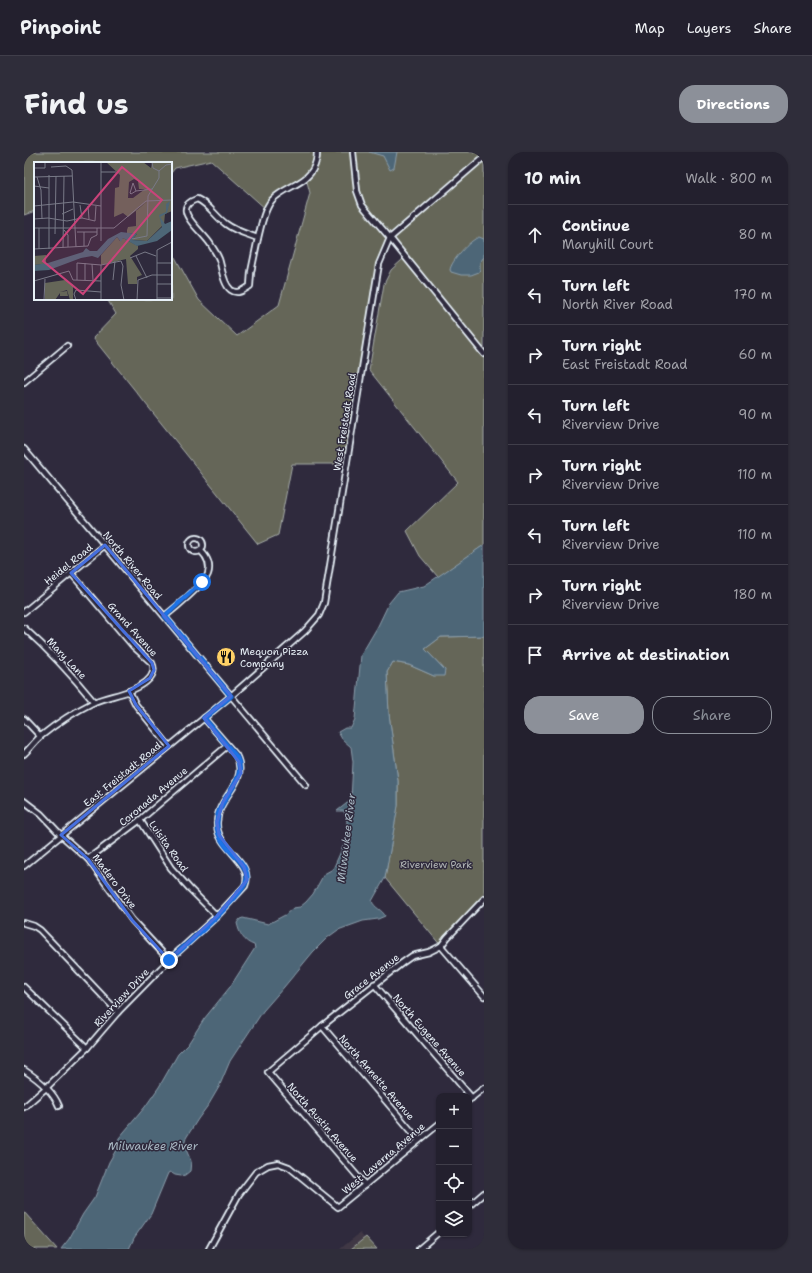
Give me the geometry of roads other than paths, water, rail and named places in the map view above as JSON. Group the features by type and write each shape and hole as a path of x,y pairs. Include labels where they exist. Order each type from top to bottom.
{"street":[{"path":"258,238 232,228 218,217 204,202 197,199 191,201 186,207 186,213 189,219 208,240 218,258 227,287 232,291 239,293 250,286 251,272 258,238 268,206 279,194 308,176 316,162 317,152"},
{"path":"353,152 359,200 484,354"},
{"name":"West Freistadt Road","path":"231,696 305,631 319,615 324,603 379,264 390,238 484,157"},
{"path":"24,382 67,346"},
{"name":"North River Road","path":"24,449 306,785"},
{"name":"Heidel Road","path":"24,612 105,545"},
{"path":"165,616 202,582 208,574 209,565 206,556 201,551"},
{"name":"Grand Avenue","path":"24,754 40,736 65,719 94,702 129,691 143,684 150,678 154,670 152,663 133,646 71,573"},
{"name":"Mary Lane","path":"24,628 61,663 94,702"},
{"path":"129,691 136,705 169,746"},
{"name":"East Freistadt Road","path":"24,866 231,696"},
{"name":"Riverview Drive","path":"24,1107 87,1048 118,1012 169,960 217,916 241,891 247,880 247,873 244,867 225,845 217,828 219,811 223,802 235,785 240,772 239,762 236,756 204,718"},
{"path":"24,719 40,736"},
{"name":"Coronada Avenue","path":"88,859 140,820 227,746"},
{"name":"Madero Drive","path":"24,801 41,814 61,836 88,859 132,920 169,960"},
{"name":"Luisita Road","path":"140,820 171,868 217,916"},
{"name":"Grace Avenue","path":"268,1072 374,984 412,956 429,952 441,946 484,899"},
{"path":"24,923 34,926 40,930 118,1012"},
{"path":"441,946 484,996"},
{"name":"North Eugene Avenue","path":"374,984 465,1093"},
{"path":"24,987 87,1048"},
{"name":"North Annette Avenue","path":"322,1026 419,1140"},
{"path":"24,1070 32,1075 56,1098 59,1106"},
{"name":"North Austin Avenue","path":"268,1072 365,1185"},
{"path":"472,1097 484,1088"},
{"name":"West Laverna Avenue","path":"209,1249 240,1194 256,1172 268,1165 278,1163 289,1167 338,1207 436,1126"},
{"path":"472,1203 484,1193"},
{"path":"419,1249 436,1235"}],"water":[{"path":"369,152 397,152 394,168 390,170 383,156"},
{"path":"479,237 484,239 484,257 480,262 479,272 471,275 461,275 451,272 451,266 457,256 466,246"},
{"name":"Milwaukee River","path":"484,545 484,636 441,637 425,649 445,670 444,676 434,676 409,665 393,662 387,672 389,714 398,781 398,806 385,878 372,901 385,916 378,919 363,921 338,930 327,938 313,952 263,1011 230,1061 219,1087 186,1138 184,1145 191,1161 190,1171 181,1176 170,1172 168,1173 151,1214 134,1238 129,1249 61,1249 69,1239 83,1214 95,1197 109,1162 116,1150 119,1138 145,1107 159,1087 178,1054 188,1044 204,1019 230,987 255,948 254,945 247,942 242,937 237,923 243,918 268,924 285,915 293,908 300,907 313,894 324,874 333,869 346,840 347,821 344,811 337,811 351,800 353,762 351,747 342,739 338,732 345,728 351,728 355,719 361,655 378,626 389,603 398,592 424,586"}],"place":[{"name":"Mequon Pizza Company","path":"226,657"}],"park label":[{"name":"Riverview Park","path":"436,864"}]}
